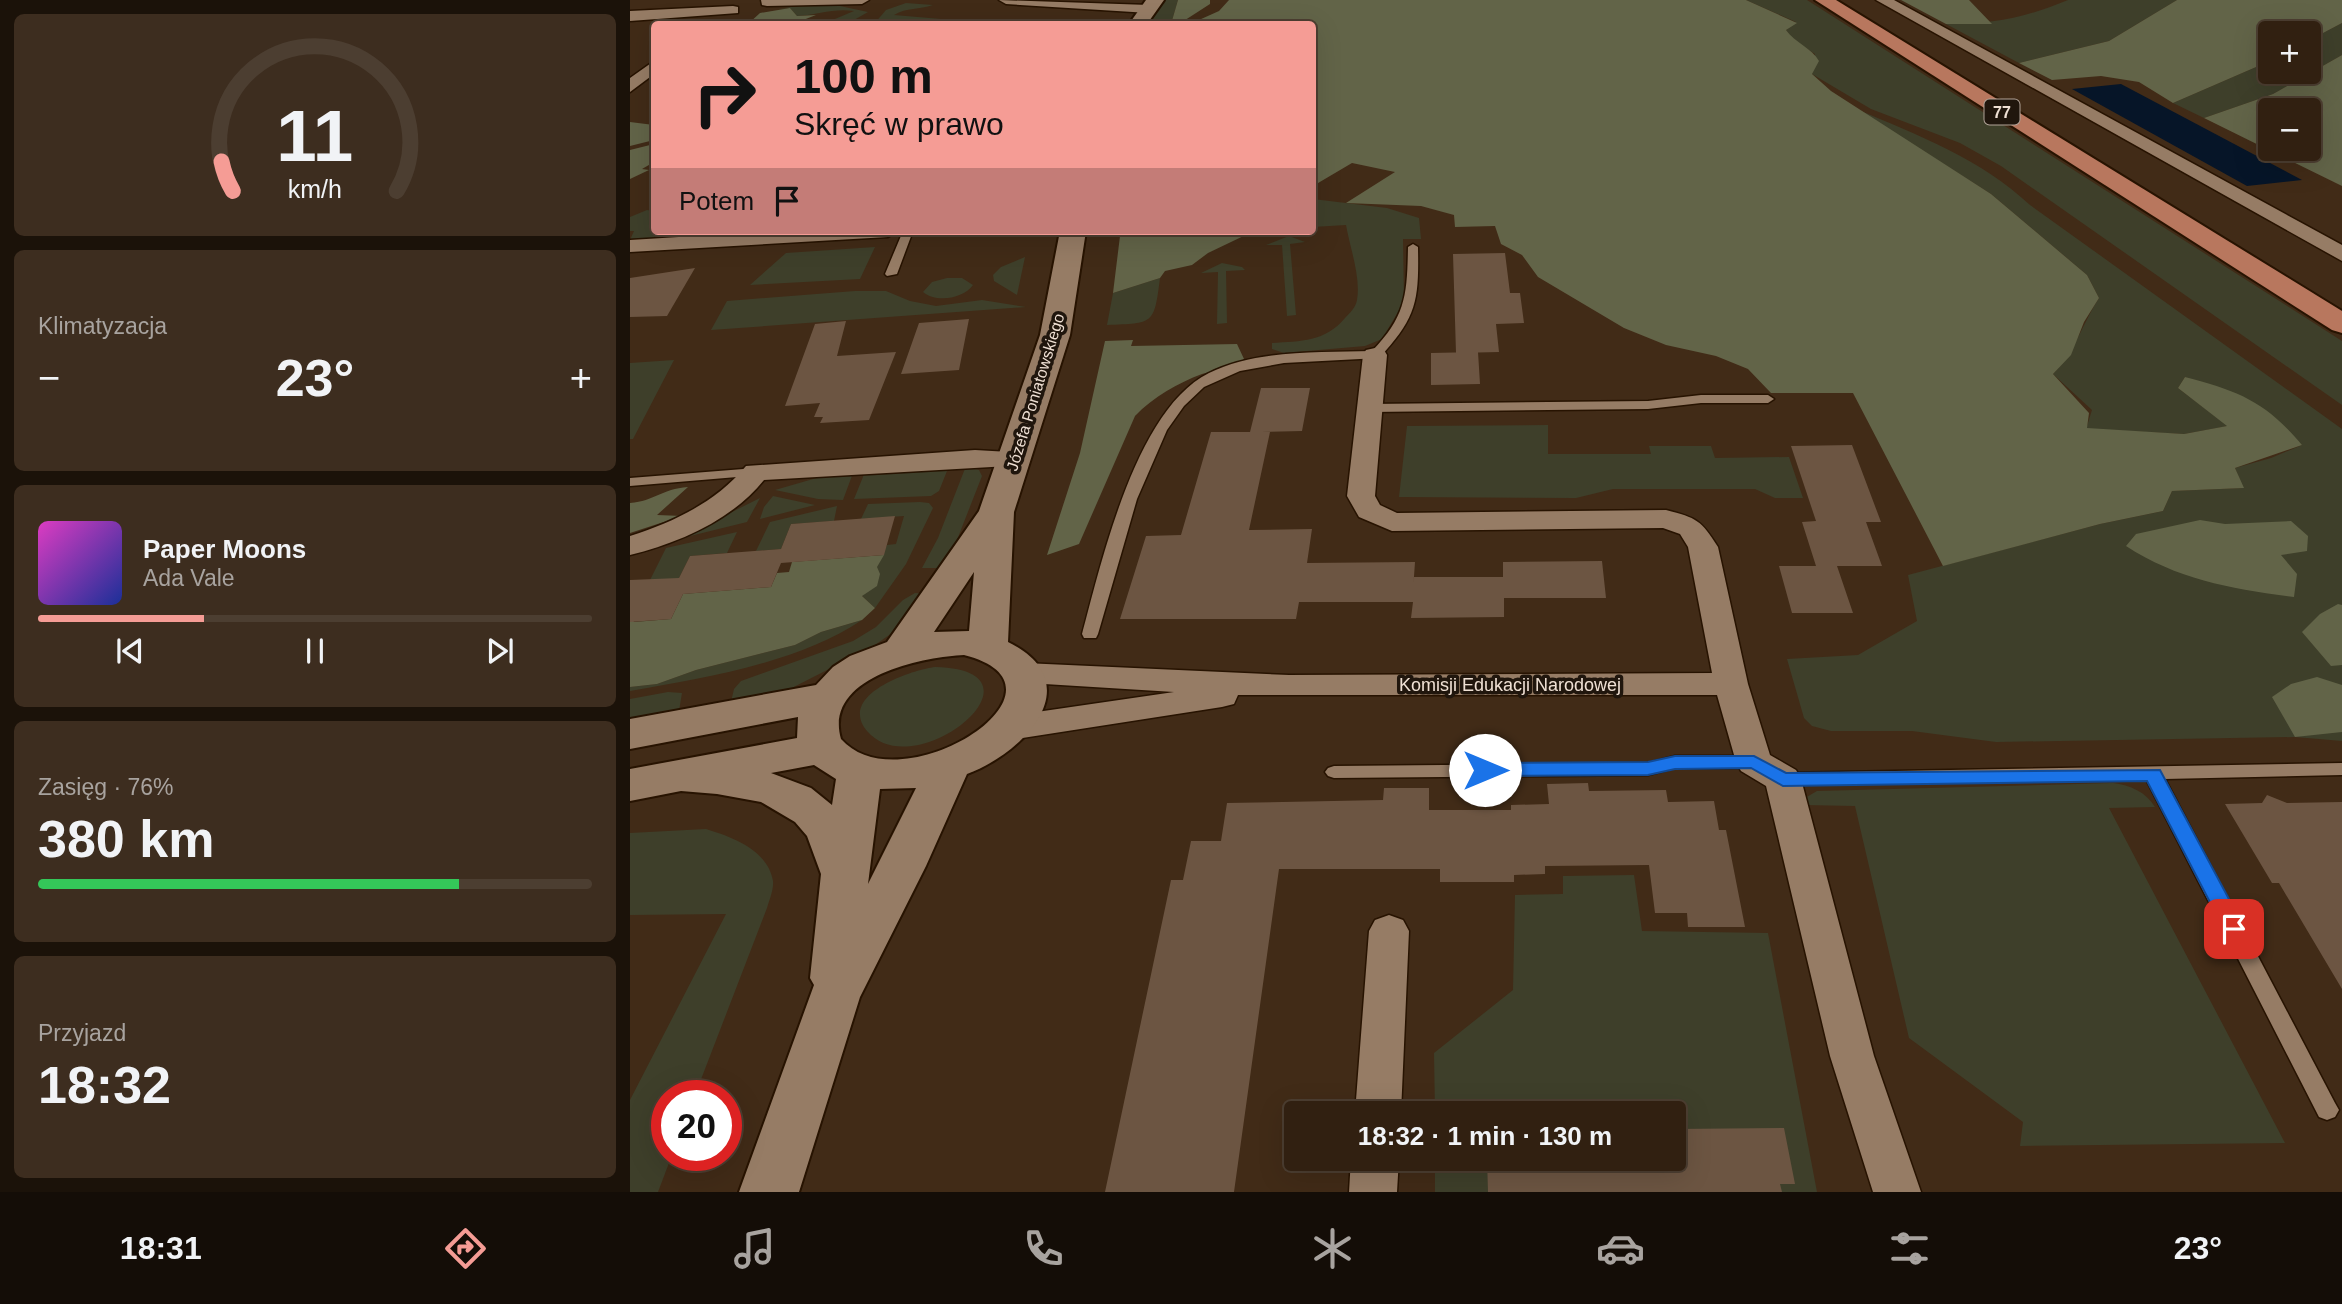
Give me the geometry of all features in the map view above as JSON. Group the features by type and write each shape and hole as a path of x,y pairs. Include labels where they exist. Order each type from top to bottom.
{"main road":[{"name":"77","path":"1824,0 2342,324"}],"street":[{"path":"630,16 802,1 862,0"},
{"path":"1006,0 1152,4"},
{"path":"1883,0 2342,254"},
{"path":"1140,21 1152,4"},
{"path":"630,87 651,69"},
{"path":"630,246 819,235"},
{"name":"Józefa Poniatowskiego","path":"988,646 997,511 1060,316 1072,235"},
{"path":"1375,355 1361,496 1369,511 1392,522 1666,519 1691,528 1703,547 1731,684 1769,771 1852,1056 1897,1192"},
{"path":"630,546 656,538 725,504 740,493 755,472 975,458 1015,458"},
{"name":"Józefa Poniatowskiego","path":"902,649 997,511"},
{"path":"935,643 988,646 1006,654 1024,674 1027,692 1023,707 1009,728 989,745 949,765 917,773 860,771 837,761 823,748 817,733 818,717 828,697 845,679 869,663 902,649 935,643"},
{"name":"Komisji Edukacji Narodowej","path":"1024,674 1289,686 1731,684"},
{"name":"Komisji Edukacji Narodowej","path":"1009,728 1289,686"},
{"path":"630,734 828,697"},
{"path":"630,785 734,762 823,748"},
{"path":"769,1192 834,997 902,866 949,765"},
{"path":"834,997 845,874 860,771"},
{"path":"679,775 750,783 806,808 824,825 845,874"},
{"path":"1379,1101 1389,930"},
{"path":"1373,1192 1374,1171"}],"lane":[{"path":"891,274 906,235"},
{"path":"1090,634 1117,533 1174,406 1200,383 1227,372 1286,359 1375,355 1393,338 1413,304 1413,247"},
{"path":"1370,408 1648,405 1701,399 1768,399"},
{"path":"630,482 755,472"},
{"path":"1334,772 1648,769 1675,762 1769,771 2153,774 2342,769"},
{"path":"2153,774 2327,1110"}],"green space":[{"path":"1165,0 1178,0 1172,21 1150,21"},
{"path":"1178,0 1210,0 1210,4 1184,21 1172,21"},
{"path":"1229,0 1746,0 1797,23 1786,30 1816,56 1819,61 1812,74 1831,91 1991,194 2087,275 2099,298 2084,322 2071,355 2053,374 2089,413 2087,428 2184,434 2227,426 2178,388 2185,377 2221,387 2250,400 2276,418 2302,445 2235,468 2244,488 2172,491 2163,511 2100,524 1943,566 1853,393 1771,393 1748,369 1716,356 1666,345 1624,328 1538,277 1522,255 1501,244 1495,226 1455,227 1454,215 1421,206 1346,203 1395,172 1352,163 1316,184 1316,21 1197,21 1219,11"},
{"path":"1746,0 1807,0 2342,341 2342,405 2001,166 1960,143 1871,109 1812,74 1815,54 1793,40 1786,30 1796,22"},
{"path":"1901,0 1969,0 1992,24 1946,24"},
{"path":"2068,0 2177,0 2109,41 2019,63 1946,24 2008,19"},
{"path":"2177,0 2342,0 2342,23 2321,34 2321,21 2258,21 2258,66 2173,103 2139,82 2101,76 2052,80 2019,63 2109,41"},
{"path":"906,3 933,5 894,15 965,21 877,21 886,10"},
{"path":"804,5 840,6 868,12 852,21 830,21 854,11 839,10 797,16 790,8 778,9"},
{"path":"790,8 797,16 816,15 801,21 751,21 760,13"},
{"path":"2342,23 2342,55 2321,67 2321,34"},
{"path":"2342,55 2342,186 2291,161 2321,161 2321,98 2262,98 2291,84 2321,84 2321,67"},
{"path":"2258,66 2258,84 2291,84 2273,94 2204,118 2173,103"},
{"path":"2258,99 2258,145 2204,118"},
{"path":"1856,109 1948,149 1991,174 2030,205 2342,429 2342,741 2295,737 1996,742 1912,731 1831,731 1812,726 1804,718 1787,659 1858,655 1917,621 1908,575 2100,524 2163,511 2172,491 2243,488 2235,468 2271,458 2302,445 2185,377 2178,388 2228,426 2184,434 2086,429 2092,410 2053,374 2073,347 2099,298 2087,275 1991,194"},
{"path":"630,122 651,125 651,141 630,146"},
{"path":"651,145 651,164 642,169 649,170 630,179 630,150"},
{"path":"1316,199 1387,208 1419,218 1421,239 1403,239 1404,302 1382,339 1365,346 1284,353 1272,349 1272,343 1321,336 1337,326 1351,312 1358,291 1346,225 1316,227"},
{"path":"651,211 651,235 668,235 647,240 630,240 634,231 630,231 630,217"},
{"path":"1246,235 1208,253 1192,265 1165,271 1160,278 1113,293 1120,236"},
{"path":"1289,236 1305,242 1290,244 1296,315 1287,316 1282,245 1266,245"},
{"path":"875,247 860,279 750,285 786,253"},
{"path":"1025,257 1017,295 994,281 993,275 1001,267"},
{"path":"1222,263 1245,270 1226,271 1227,323 1217,324 1218,272 1201,273"},
{"path":"962,278 973,285 963,294 949,298 935,298 923,292 932,282"},
{"path":"1160,278 1156,305 1149,318 1143,322 1107,325 1113,293"},
{"path":"886,291 910,301 936,306 982,300 1026,307 711,330 727,301"},
{"path":"1133,340 1131,346 1237,344 1244,359 1230,367 1202,374 1175,386 1135,416 1079,544 1047,555 1080,453 1105,341"},
{"path":"674,360 633,439 630,439 630,363"},
{"path":"1548,425 1548,454 1651,454 1649,446 1711,446 1715,458 1789,457 1803,498 1775,498 1755,489 1613,489 1576,498 1399,497 1407,426"},
{"path":"949,466 939,491 931,496 854,499 865,472"},
{"path":"966,466 979,470 982,476 946,568 922,568 938,538"},
{"path":"853,473 843,500 818,499 775,490 820,477"},
{"path":"688,487 657,515 682,516 630,533 630,503"},
{"path":"773,496 815,505 760,519 764,507"},
{"path":"760,498 747,522 678,539"},
{"path":"929,503 933,508 906,564 875,608 862,596 887,545 896,544 904,516 861,519 868,504"},
{"path":"837,506 834,521 791,524 781,549 756,551 770,522"},
{"path":"2200,520 2225,524 2291,521 2308,536 2307,551 2281,555 2297,574 2294,597 2228,586 2186,575 2146,558 2126,546 2136,534"},
{"path":"737,532 727,553 690,556 677,582 648,584 666,548"},
{"path":"884,555 877,567 880,574 877,586 862,596 875,608 862,620 821,632 795,645 696,670 657,684 630,687 630,616 634,622 671,619 683,594 771,587 777,573 789,572 792,562"},
{"path":"915,593 929,594 905,624 872,647 784,692 730,706 734,689 741,681 853,641 876,627 903,600"},
{"path":"2338,604 2342,605 2342,665 2331,666 2302,632 2320,614"},
{"path":"862,620 837,635 780,658 719,674 630,691 630,687 657,684 696,670 795,645 821,632"},
{"path":"935,667 969,673 983,686 980,704 965,722 942,737 915,745 889,745 867,731 860,718 862,706 869,696 895,679"},
{"path":"2317,677 2342,685 2342,732 2295,737 2272,697 2291,684"},
{"path":"668,692 682,693 678,717 630,724 630,699"},
{"path":"2113,783 2137,790 2155,807 2109,808 2285,1143 2020,1146 2023,1122 1909,1038 1855,806 1803,805 1805,798 1817,791"},
{"path":"706,829 727,836 756,853 770,870 773,881 767,908 701,1080 651,1080 651,1171 666,1171 658,1192 630,1192 630,1100 726,914 630,915 630,833"},
{"path":"1634,875 1642,931 1768,933 1817,1192 1435,1192 1435,1171 1686,1171 1686,1101 1435,1101 1434,1053 1513,990 1515,895 1563,894 1563,876"}],"water":[{"path":"2121,84 2258,157 2258,161 2266,161 2302,180 2247,186 2072,89"}],"building":[{"path":"1505,253 1510,293 1520,293 1524,323 1496,324 1499,352 1456,353 1453,254"},
{"path":"695,268 667,316 630,317 630,278"},
{"path":"969,319 959,370 901,374 919,323"},
{"path":"846,321 837,356 896,352 869,420 820,423 823,417 814,417 820,403 785,406 815,324"},
{"path":"1478,352 1480,384 1431,385 1431,353"},
{"path":"1261,388 1310,388 1302,431 1261,432 1270,432 1249,530 1312,529 1307,563 1415,562 1413,591 1414,577 1503,577 1503,562 1602,561 1606,598 1504,598 1504,617 1411,618 1413,602 1299,602 1296,619 1120,619 1146,536 1181,535 1211,432 1250,432"},
{"path":"1852,445 1881,522 1866,522 1882,566 1837,566 1853,613 1792,613 1779,566 1816,566 1802,522 1816,521 1791,446"},
{"path":"895,516 884,555 781,563 771,587 683,594 671,619 630,622 630,580 679,578 690,556 781,549 791,524"},
{"path":"1588,783 1589,791 1666,790 1668,802 1714,801 1719,830 1726,830 1745,927 1688,927 1687,913 1655,913 1649,865 1545,866 1545,874 1514,875 1514,882 1440,882 1440,869 1279,869 1234,1192 1105,1192 1171,880 1183,880 1191,841 1221,841 1227,803 1383,800 1384,788 1429,788 1429,810 1511,810 1511,805 1549,804 1547,784"},
{"path":"2267,795 2287,803 2342,802 2342,989 2279,883 2272,883 2225,804 2262,803"},
{"path":"1784,1128 1795,1184 1780,1184 1782,1192 1488,1192 1487,1171 1686,1171 1686,1129"}],"route":[{"path":"1485,770 1648,769 1675,762 1754,762 1783,779 2153,774 2234,929"}]}
